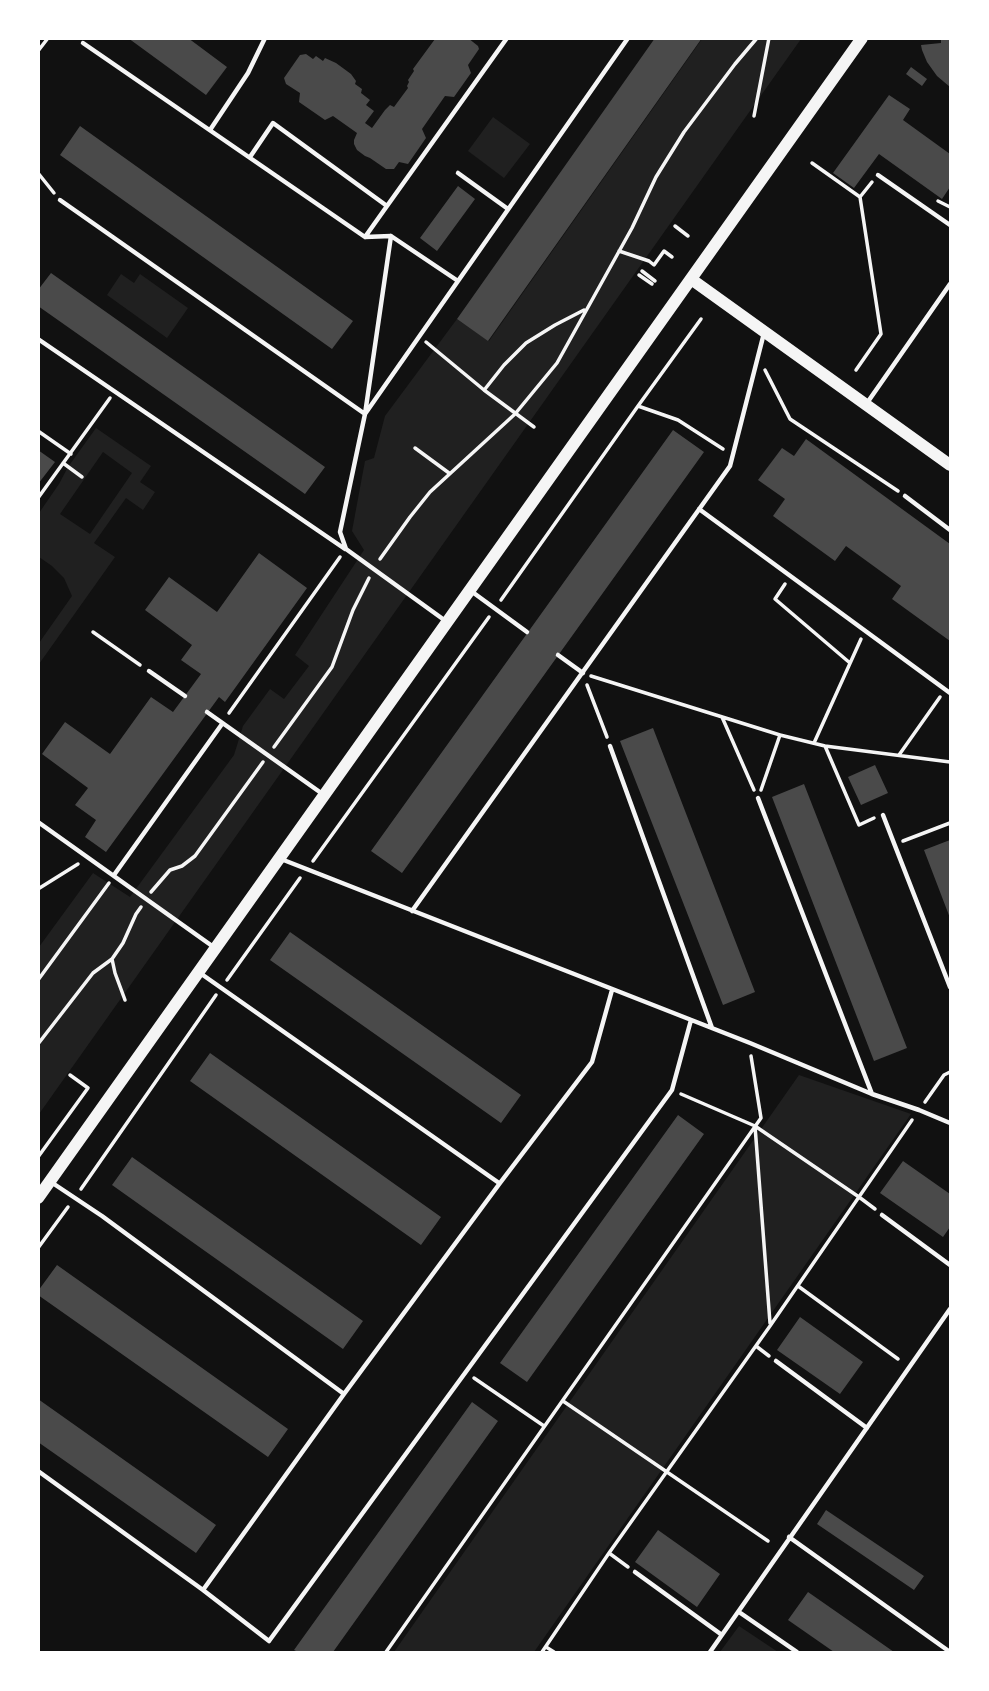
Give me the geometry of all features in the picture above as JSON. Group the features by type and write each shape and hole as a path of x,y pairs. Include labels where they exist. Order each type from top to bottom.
{"street":[{"path":"38,1198 862,38"},
{"path":"691,279 950,465"}],"lane":[{"path":"210,130 248,73 265,38"},
{"path":"365,237 507,38"},
{"path":"365,414 628,38"},
{"path":"83,43 365,237 391,236 458,281"},
{"path":"250,157 273,123 387,206"},
{"path":"458,173 508,209"},
{"path":"878,175 950,225"},
{"path":"60,200 365,414"},
{"path":"345,549 340,532 365,414 391,236"},
{"path":"866,404 950,284"},
{"path":"412,911 730,466 745,391 765,332"},
{"path":"38,339 448,622"},
{"path":"905,496 950,530"},
{"path":"699,509 948,691"},
{"path":"471,590 527,632"},
{"path":"558,655 583,673"},
{"path":"149,671 185,696"},
{"path":"207,712 324,796"},
{"path":"114,875 222,724"},
{"path":"610,746 712,1029"},
{"path":"758,799 872,1094"},
{"path":"883,814 950,987"},
{"path":"38,822 216,948"},
{"path":"280,859 950,1123"},
{"path":"199,973 500,1183"},
{"path":"203,1590 344,1394 592,1062 612,990"},
{"path":"38,1471 269,1641 672,1090 691,1020"},
{"path":"50,1181 344,1394"},
{"path":"882,1215 950,1265"},
{"path":"710,1653 950,1310"},
{"path":"776,1361 867,1427"},
{"path":"789,1537 950,1652"},
{"path":"635,1572 722,1635"},
{"path":"738,1612 797,1653"}],"path":[{"path":"38,51 48,38"},
{"path":"38,1044 93,973 111,959 123,943 135,914 158,882 170,870 182,866 195,856 332,667 353,610 373,569 410,517 449,473 515,414 557,363 656,177 684,132 734,64 757,38"},
{"path":"754,116 769,38"},
{"path":"813,163 860,197 881,334 856,370"},
{"path":"38,173 60,200"},
{"path":"860,197 878,175"},
{"path":"675,226 688,236"},
{"path":"618,251 654,265 664,251 673,257"},
{"path":"640,273 653,283"},
{"path":"484,390 526,343 586,309"},
{"path":"38,1248 701,319"},
{"path":"419,336 534,427"},
{"path":"757,356 790,418 905,496"},
{"path":"38,498 116,391"},
{"path":"638,406 678,420 732,456"},
{"path":"38,431 71,454"},
{"path":"415,447 449,473"},
{"path":"63,463 82,477"},
{"path":"222,724 345,549"},
{"path":"790,576 775,599 850,663"},
{"path":"93,632 149,671"},
{"path":"814,743 857,647"},
{"path":"583,673 825,746 950,762"},
{"path":"583,673 610,746"},
{"path":"899,755 948,691"},
{"path":"722,716 758,799"},
{"path":"758,799 780,734"},
{"path":"825,746 859,825 883,814"},
{"path":"895,845 950,823"},
{"path":"38,889 89,858"},
{"path":"38,980 114,875"},
{"path":"111,959 125,1000"},
{"path":"386,1653 761,1118 750,1043"},
{"path":"542,1653 919,1110 944,1075 950,1072"},
{"path":"38,1157 88,1088 70,1075"},
{"path":"672,1090 755,1126 882,1215"},
{"path":"755,1126 770,1326"},
{"path":"798,1285 898,1359"},
{"path":"466,1372 544,1426"},
{"path":"563,1401 768,1541"},
{"path":"609,1553 635,1572"},
{"path":"546,1647 554,1653"}],"shaded area":[{"path":"702,39 801,39 39,1114 39,947 93,873 130,897 234,755 243,726 270,689 284,699 309,666 295,655 364,550 352,531 365,461 374,458 385,416 457,319 489,341"},
{"path":"493,117 530,144 504,178 468,151"},
{"path":"121,274 134,283 140,274 188,308 167,338 107,295"},
{"path":"96,428 151,466 140,482 155,492 143,510 126,498 94,543 115,557 39,664 39,643 72,596 64,578 39,557 39,513","holes":["103,452 132,473 90,534 60,514"]},
{"path":"799,1075 911,1114 534,1652 394,1652"},
{"path":"739,1626 778,1652 720,1652"}],"building":[{"path":"128,38 188,38 227,67 206,95"},
{"path":"468,38 479,49 468,65 471,73 454,97 445,96 422,129 426,138 408,164 399,162 394,169 386,169 357,150 354,140 357,133 333,116 325,120 299,102 300,93 286,84 284,78 300,55 306,54 313,59 316,56 323,61 325,58 336,63 351,74 355,84 362,89 361,93 370,100 366,105 374,111 365,123 372,128 385,110 390,105 394,107 408,88 413,69 435,39"},
{"path":"655,38 702,38 488,341 457,319"},
{"path":"941,38 950,38 950,87 937,76 927,62 921,45 941,43"},
{"path":"911,67 927,79 922,86 906,74"},
{"path":"889,95 910,109 903,120 950,154 950,187 942,199 879,154 854,188 833,173"},
{"path":"80,126 353,321 332,349 60,155"},
{"path":"458,186 475,199 437,251 420,238"},
{"path":"51,273 325,467 305,494 38,306 38,290"},
{"path":"673,430 704,452 402,873 371,851"},
{"path":"806,439 950,544 950,641 892,599 901,586 846,546 835,561 773,516 785,499 758,480 782,448 794,456"},
{"path":"38,450 55,462 38,484"},
{"path":"259,553 307,588 225,702 219,697 106,852 85,837 96,820 75,805 88,788 42,754 65,722 110,754 151,697 173,712 201,674 181,660 192,645 145,610 169,577 217,612"},
{"path":"653,728 755,992 723,1005 620,741"},
{"path":"875,765 888,793 861,805 848,777"},
{"path":"804,784 907,1048 874,1061 772,797"},
{"path":"950,840 950,918 924,850"},
{"path":"290,932 521,1095 501,1123 270,960"},
{"path":"210,1053 441,1217 421,1245 190,1081"},
{"path":"678,1115 704,1134 527,1382 500,1363"},
{"path":"132,1157 363,1321 343,1349 112,1185"},
{"path":"903,1161 950,1194 950,1227 943,1237 880,1193"},
{"path":"57,1265 288,1429 268,1457 38,1295 38,1291"},
{"path":"800,1317 863,1362 840,1394 777,1350"},
{"path":"38,1399 216,1525 196,1553 38,1442"},
{"path":"472,1402 498,1421 333,1652 294,1650"},
{"path":"826,1510 924,1576 914,1590 817,1524"},
{"path":"658,1530 720,1574 697,1607 635,1562"},
{"path":"808,1592 894,1652 834,1652 788,1620"}]}
